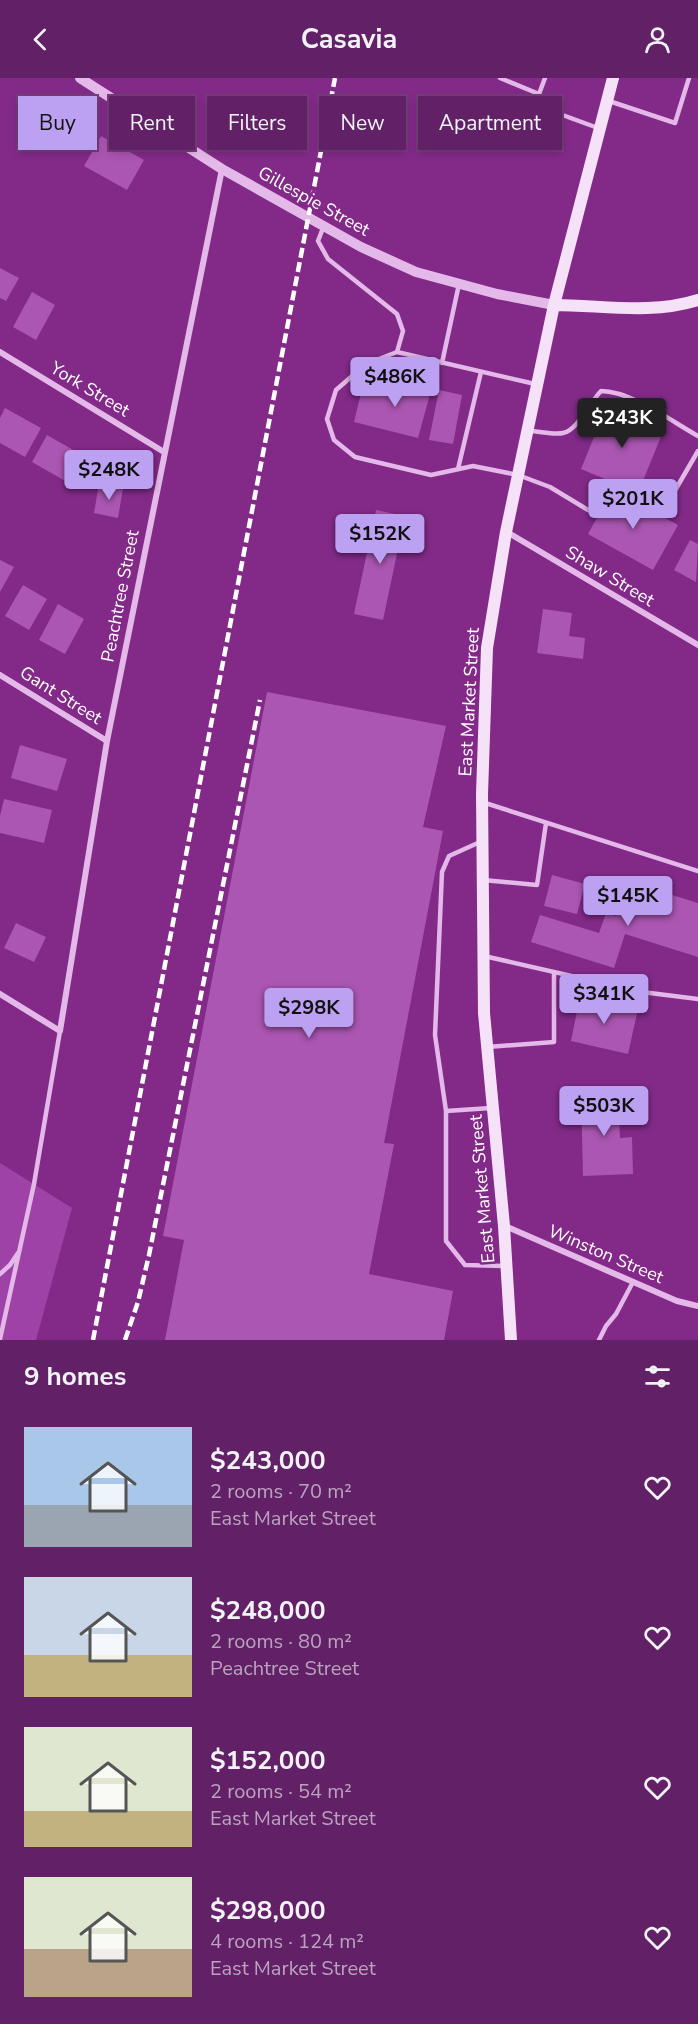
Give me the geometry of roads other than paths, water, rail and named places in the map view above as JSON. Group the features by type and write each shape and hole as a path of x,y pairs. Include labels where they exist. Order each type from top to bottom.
{"main road":[{"name":"East Market Street","path":"512,1340 484,1013 482,802 487,648 506,532 554,306 613,78"},
{"path":"554,306 653,309 698,300"}],"street":[{"name":"Gillespie Street","path":"80,78 222,169 361,247 416,273 554,306"},
{"name":"Peachtree Street","path":"60,1030 107,741 222,169"},
{"name":"York Street","path":"0,352 164,452"},
{"name":"Shaw Street","path":"506,532 698,645"},
{"name":"Gant Street","path":"0,675 107,741"},
{"path":"0,994 60,1030"},
{"name":"Winston Street","path":"504,1226 677,1301 698,1306"}],"lane":[{"path":"500,78 539,94 556,113 601,129"},
{"path":"539,94 545,78"},
{"path":"608,101 675,123 689,78"},
{"path":"324,226 318,241 328,259 397,314 403,331 397,352"},
{"path":"442,363 459,284"},
{"path":"537,385 397,352 366,364 336,390 327,419 334,440 355,457 431,475 473,466 518,475 550,487 588,510"},
{"path":"458,469 481,372"},
{"path":"527,430 563,433 573,428 601,391 614,391 698,436"},
{"path":"673,494 698,451"},
{"path":"482,802 698,871"},
{"path":"483,880 537,885 546,823"},
{"path":"483,841 449,856 442,872 435,1035 446,1111 446,1241 465,1265 507,1266"},
{"path":"484,956 642,992 698,999"},
{"path":"487,1047 554,1042 554,973"},
{"path":"0,1339 34,1184 60,1030"},
{"path":"446,1111 493,1108"},
{"path":"0,1274 10,1265 19,1251"},
{"path":"599,1340 633,1282"}],"railway":[{"path":"93,1340 335,78"},
{"path":"125,1340 138,1302 149,1255 260,700"}]}
